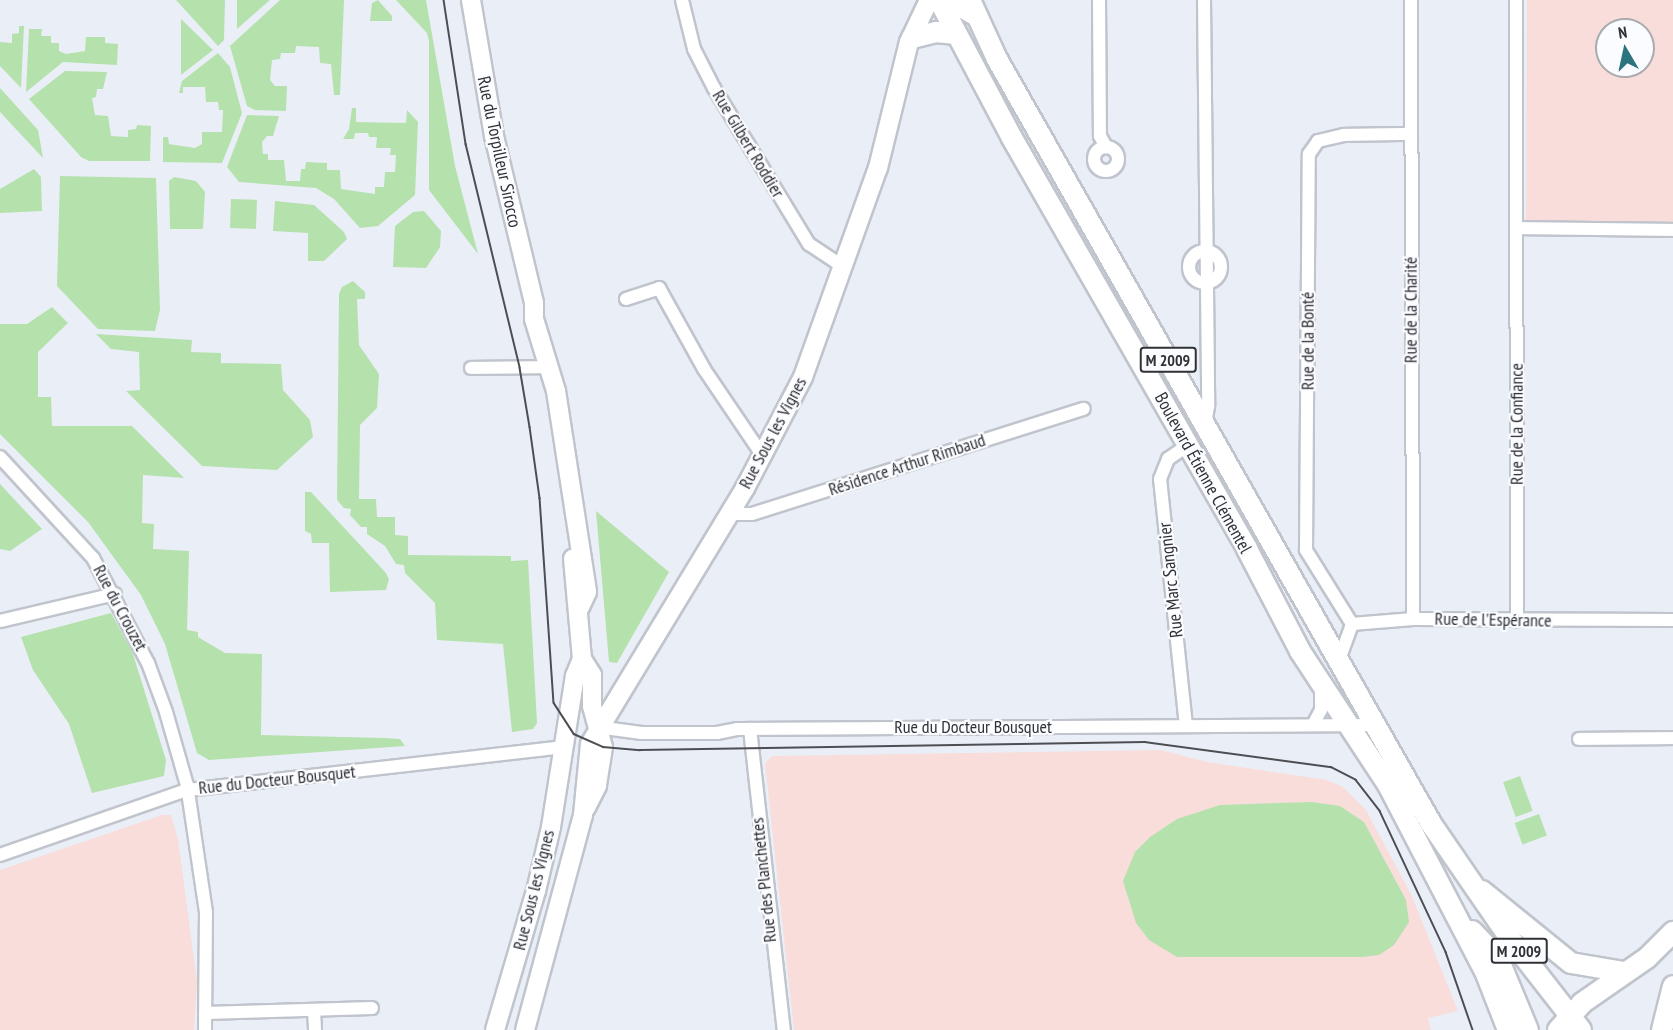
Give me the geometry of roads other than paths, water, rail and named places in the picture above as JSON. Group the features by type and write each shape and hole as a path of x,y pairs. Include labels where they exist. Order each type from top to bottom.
{"main road":[{"name":"Boulevard Étienne Clémentel","path":"939,0 1321,685 1350,723 1388,785 1488,978"},
{"name":"Boulevard Étienne Clémentel","path":"972,7 1374,725 1473,884"},
{"path":"912,38 936,32 956,34"},
{"path":"1473,884 1571,963 1624,972"},
{"name":"M 2009","path":"1473,884 1570,1025"},
{"path":"1455,913 1498,958 1528,1030"},
{"path":"1570,1025 1624,972 1647,958 1673,932"},
{"path":"1488,978 1494,1030"},
{"name":"M 2009","path":"1488,978 1508,1030"},
{"path":"1662,1030 1673,986"}],"street":[{"name":"Rue du Torpilleur Sirocco","path":"471,0 494,136 534,303 537,333 549,359 587,592 580,607 582,659 575,676 563,747"},
{"name":"Rue Gilbert Roddier","path":"682,0 694,49 719,97 809,244 845,267"},
{"path":"912,38 929,0"},
{"path":"947,0 972,7"},
{"path":"1100,0 1100,136 1106,147"},
{"path":"1204,0 1205,425"},
{"name":"Rue de la Charité","path":"1411,0 1413,619"},
{"name":"Rue de la Confiance","path":"1516,0 1517,621"},
{"name":"Rue Sous les Vignes","path":"525,1030 583,815 586,756 597,727 729,514 763,456 803,377 845,267 878,168 912,38"},
{"name":"Rue de la Bonté","path":"1352,624 1306,550 1309,154 1318,141 1344,135 1411,134"},
{"path":"1518,228 1673,230"},
{"path":"626,299 659,288 704,369 763,456"},
{"path":"471,368 549,359"},
{"name":"Résidence Arthur Rimbaud","path":"729,514 752,514 1084,409"},
{"name":"Rue Marc Sangnier","path":"1186,726 1160,479 1168,459 1188,445"},
{"name":"Rue du Crouzet","path":"0,457 71,531 115,594 148,663 187,790 208,938 205,1030"},
{"path":"0,621 115,594"},
{"name":"Rue de l'Espérance","path":"1352,624 1413,619 1673,620"},
{"path":"1339,660 1352,624"},
{"name":"Rue du Torpilleur Sirocco","path":"582,659 592,675"},
{"path":"597,727 592,706 592,675 617,682 629,677"},
{"path":"1314,723 1321,710 1321,685"},
{"path":"1350,723 1374,725"},
{"name":"Rue du Docteur Bousquet","path":"597,727 642,733 750,729 1350,723"},
{"name":"Rue Sous les Vignes","path":"495,1030 538,880 563,747 597,727"},
{"name":"Rue des Planchettes","path":"750,729 784,1030"},
{"path":"1579,738 1673,738"},
{"name":"Rue Sous les Vignes","path":"563,747 573,765 583,815"},
{"name":"Rue du Docteur Bousquet","path":"0,855 187,790 563,747"},
{"path":"205,1013 372,1008"},
{"path":"314,1010 315,1030"}],"tram line":[{"path":"444,0 466,144 520,368 530,427 540,498 554,703 574,734 603,747 640,750 1145,742 1331,767 1356,780 1380,811 1446,952 1473,1030"}]}
